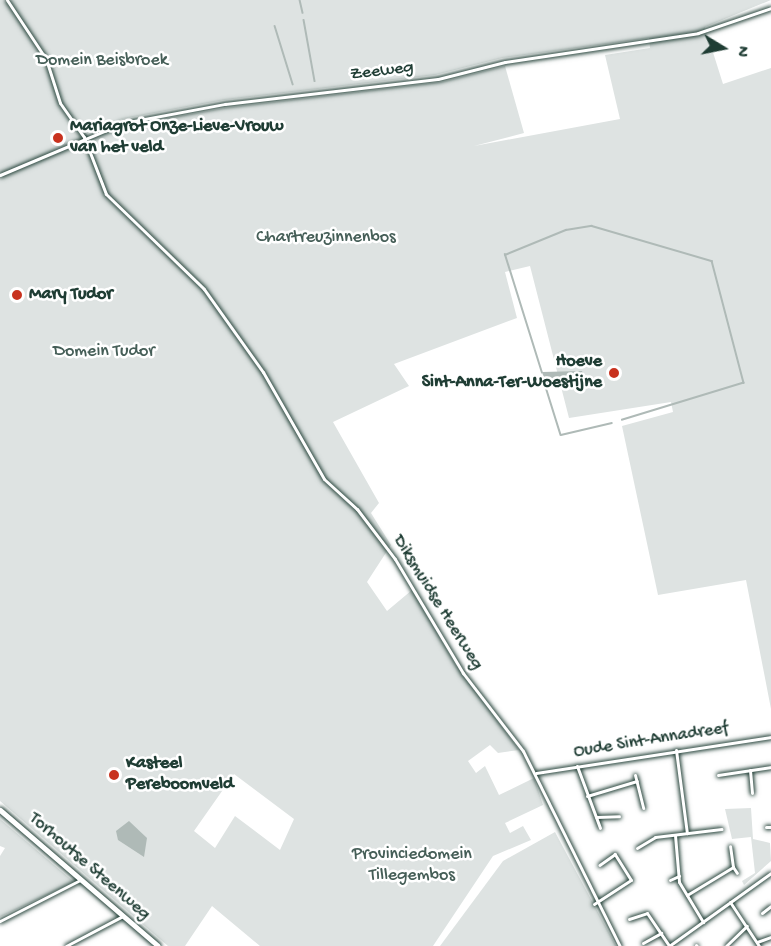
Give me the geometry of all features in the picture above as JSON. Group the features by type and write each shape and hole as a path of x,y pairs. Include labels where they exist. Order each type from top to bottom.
{"main road":[{"name":"Torhoutse Steenweg","path":"0,810 158,946"}],"street":[{"name":"Diksmuidse Heerweg","path":"7,0 46,59 60,103 84,137 106,194 204,289 263,372 324,479 357,509 395,559 463,673 535,773 594,904 620,946"},
{"name":"Zeeweg","path":"0,175 84,137 123,123 225,104 438,79 505,62 698,33 771,8"},
{"name":"Oude Sint-Annadreef","path":"535,773 771,737"},
{"path":"676,750 687,833"},
{"path":"577,766 600,828"},
{"path":"718,775 771,767"},
{"path":"750,770 752,793"},
{"path":"635,775 643,808"},
{"path":"587,796 637,781"},
{"path":"596,817 619,816"},
{"path":"637,848 652,838 722,829"},
{"path":"675,835 679,876 703,922"},
{"path":"730,846 733,867 737,873"},
{"path":"594,904 632,880 615,854 599,865"},
{"path":"687,895 733,867"},
{"path":"629,920 647,913 669,946 771,873"},
{"path":"669,880 679,876"},
{"path":"0,921 80,880"},
{"path":"730,902 758,944 771,937"},
{"path":"762,913 771,906"},
{"path":"66,946 123,916"},
{"path":"726,946 747,926"},
{"path":"643,943 660,933"}],"green space":[{"path":"0,0 771,0 705,27 723,84 771,68 771,709 746,580 658,595 622,426 673,412 671,402 569,418 530,266 505,272 517,318 394,364 409,386 333,422 379,503 371,513 391,545 367,582 387,611 412,590 455,664 519,750 498,753 490,745 468,761 476,773 485,766 499,795 534,778 543,805 505,823 510,833 523,826 531,840 493,856 433,946 260,946 212,906 185,946 168,946 0,801","holes":["649,38 650,48 605,55 620,119 474,146 524,133 505,66 442,82 225,108 124,126 89,139 86,133 122,119 224,100 435,75 502,58","234,774 294,819 280,850 235,816 215,848 194,831"]},
{"path":"751,808 753,839 770,843 771,861 744,885 742,881 755,873 751,837 732,839 725,809"},
{"path":"0,819 74,882 0,917 0,856 5,848 0,846"},
{"path":"555,832 616,946 440,946 503,861"}],"shaded area":[{"path":"582,371 586,381 566,385 546,385 542,372"},
{"path":"129,821 147,838 144,857 118,840 116,831"}],"waterway":[{"path":"300,0 303,13"},
{"path":"304,20 315,81"},
{"path":"275,26 293,84"},
{"path":"542,373 505,255 566,230 592,226 712,261 744,383 623,420"},
{"path":"545,384 561,435 612,423"}],"place":[{"name":"Mariagrot Onze-Lieve-Vrouw van het veld","path":"58,138"},
{"name":"Mary Tudor","path":"17,295"},
{"name":"Hoeve Sint-Anna-Ter-Woestijne","path":"614,373"},
{"name":"Kasteel Pereboomveld","path":"114,775"}],"park label":[{"name":"Domein Beisbroek","path":"102,61"},
{"name":"Chartreuzinnenbos","path":"326,238"},
{"name":"Domein Tudor","path":"104,352"},
{"name":"Provinciedomein Tillegembos","path":"412,866"}]}
